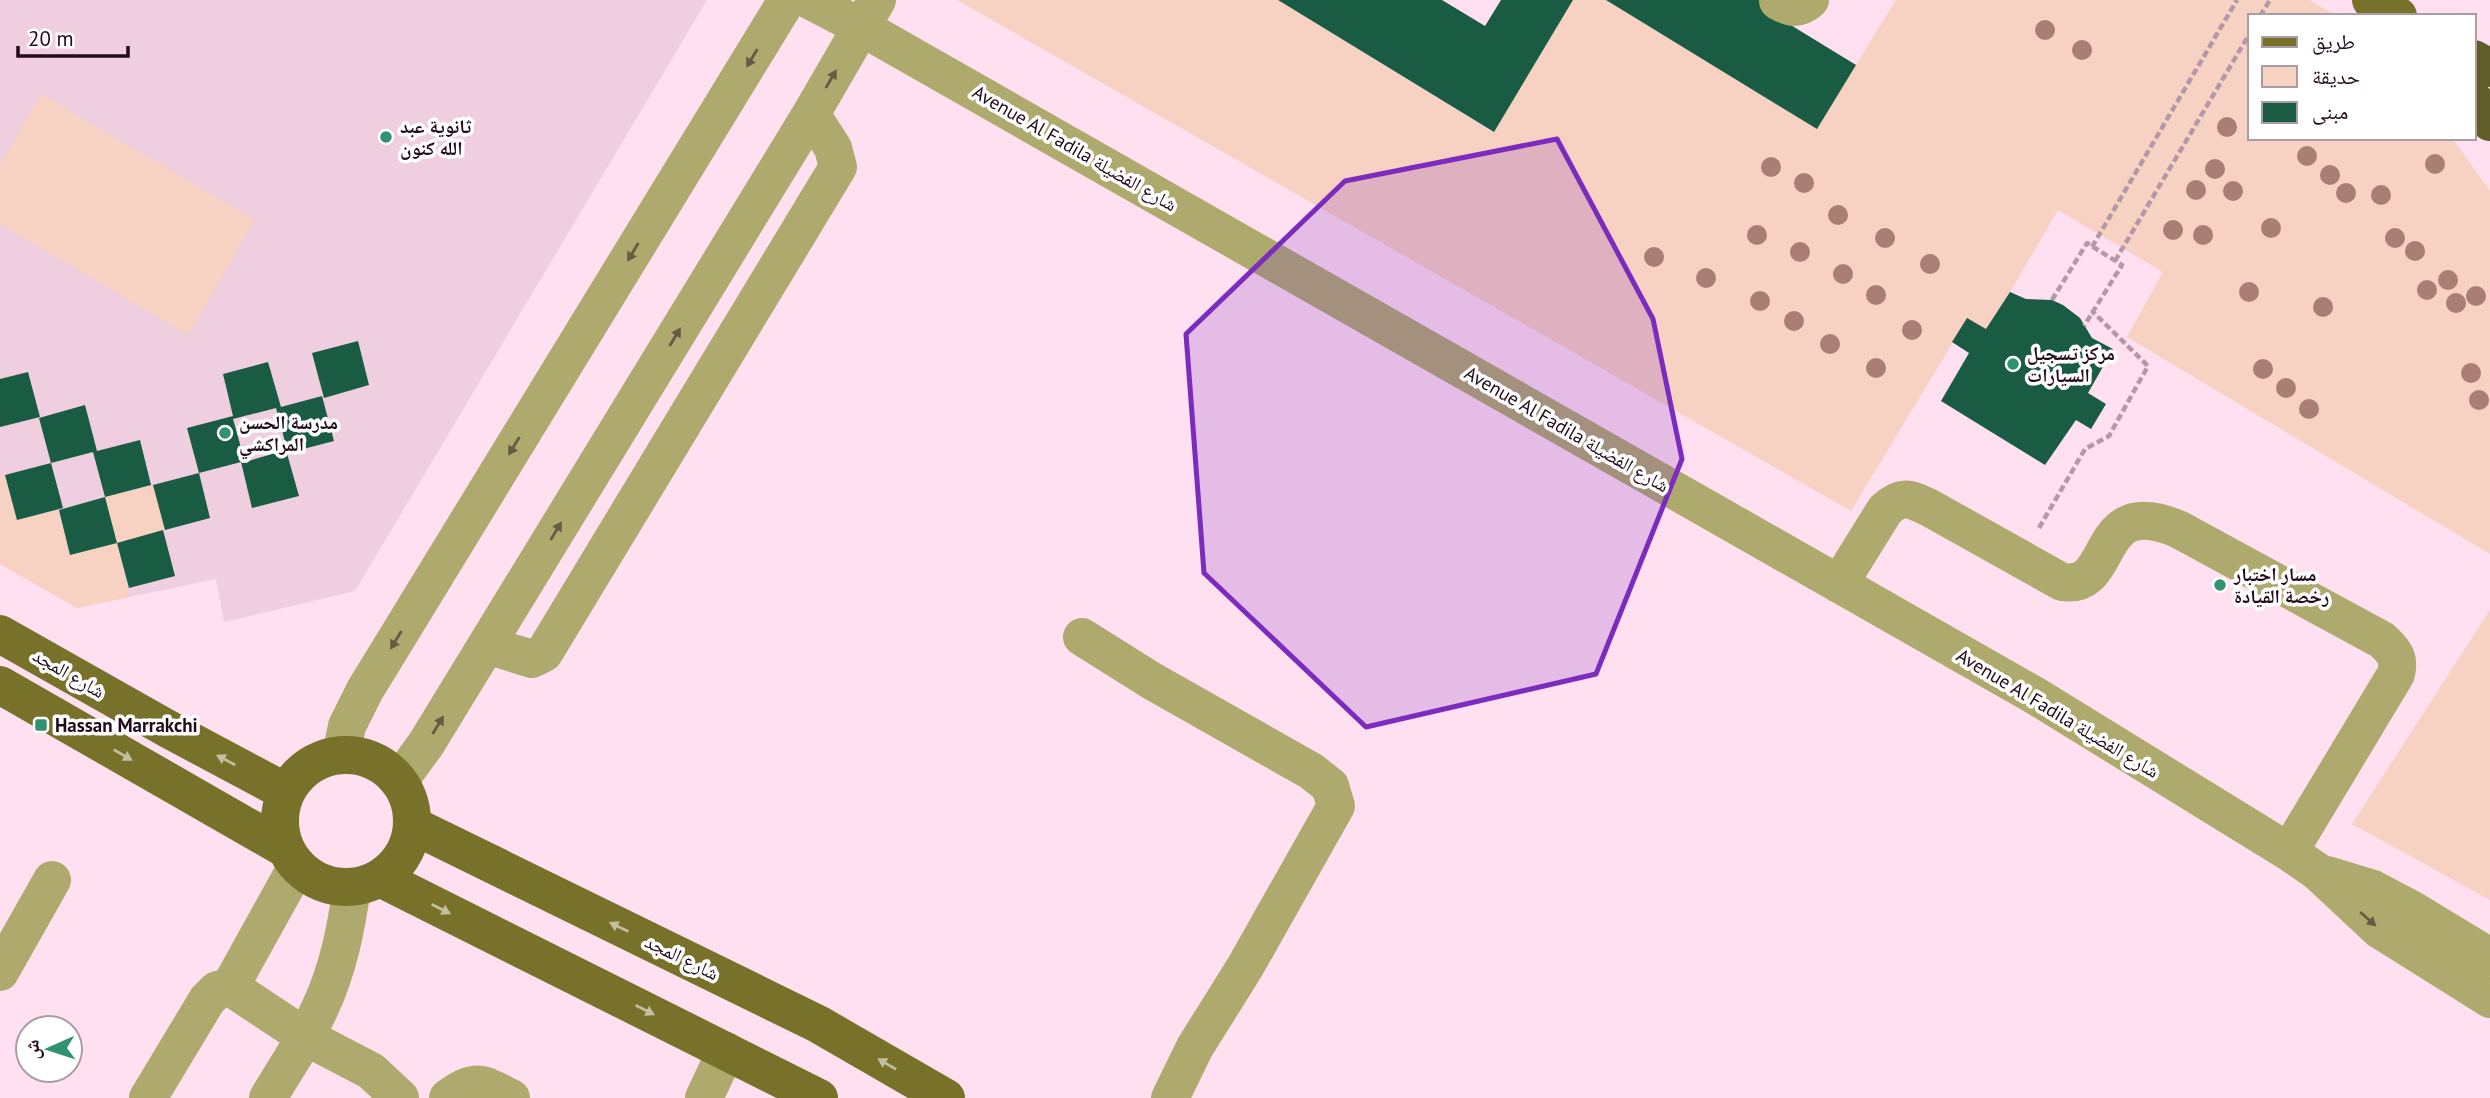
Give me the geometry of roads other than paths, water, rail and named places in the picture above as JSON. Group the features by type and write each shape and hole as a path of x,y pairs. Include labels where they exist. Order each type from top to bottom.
{"highway":[{"path":"2476,103 2490,122"}],"main road":[{"path":"2371,0 2395,14"},
{"name":"شارع المجد","path":"0,634 286,792"},
{"path":"0,685 291,857 313,879 332,886 366,883 396,864 407,846 412,825 411,809 399,781 373,760 357,756 341,755 319,760 300,773 286,792 280,814 280,830 291,857"},
{"name":"شارع المجد","path":"412,825 818,1024 946,1098"},
{"path":"366,883 726,1051 819,1098"}],"street":[{"path":"341,755 347,726 365,690 787,0"},
{"name":"Avenue Al Fadila شارع الفضيلة","path":"809,0 869,13 1839,584 2034,695 2304,862 2380,930 2490,999"},
{"path":"1778,1 1793,8 1802,7 1810,0"},
{"path":"399,781 426,744 487,645 811,114 869,13"},
{"path":"487,645 532,659 544,653 838,167 833,148 811,114"},
{"path":"1839,584 1885,510 1895,500 1905,499 1928,507 2063,582 2074,584 2086,580 2118,531 2131,521 2147,519 2161,521 2178,529 2382,640 2394,650 2399,663 2396,674 2304,862"},
{"path":"1082,638 1311,771 1331,786 1336,806 1245,967 1195,1047 1170,1098"},
{"path":"230,987 291,857"},
{"name":"Avenue Al Fadila شارع الفضيلة","path":"2304,862 2373,889 2412,909 2490,957"},
{"path":"0,972 52,880"},
{"path":"268,1098 319,1010 366,883"},
{"path":"148,1098 207,1000 217,990 230,987 304,1036 371,1071 400,1098"},
{"path":"704,1098 726,1051"},
{"path":"448,1098 467,1085 484,1084 511,1098"}],"place":[{"name":"ثانوية عبد الله كنون","path":"386,137"},
{"name":"مركز تسجيل السيارات","path":"2013,364"},
{"name":"مدرسة الحسن المراكشي","path":"225,433"},
{"name":"مسار اختبار رخصة القيادة","path":"2220,585"},
{"name":"Hassan Marrakchi","path":"41,725"}]}
